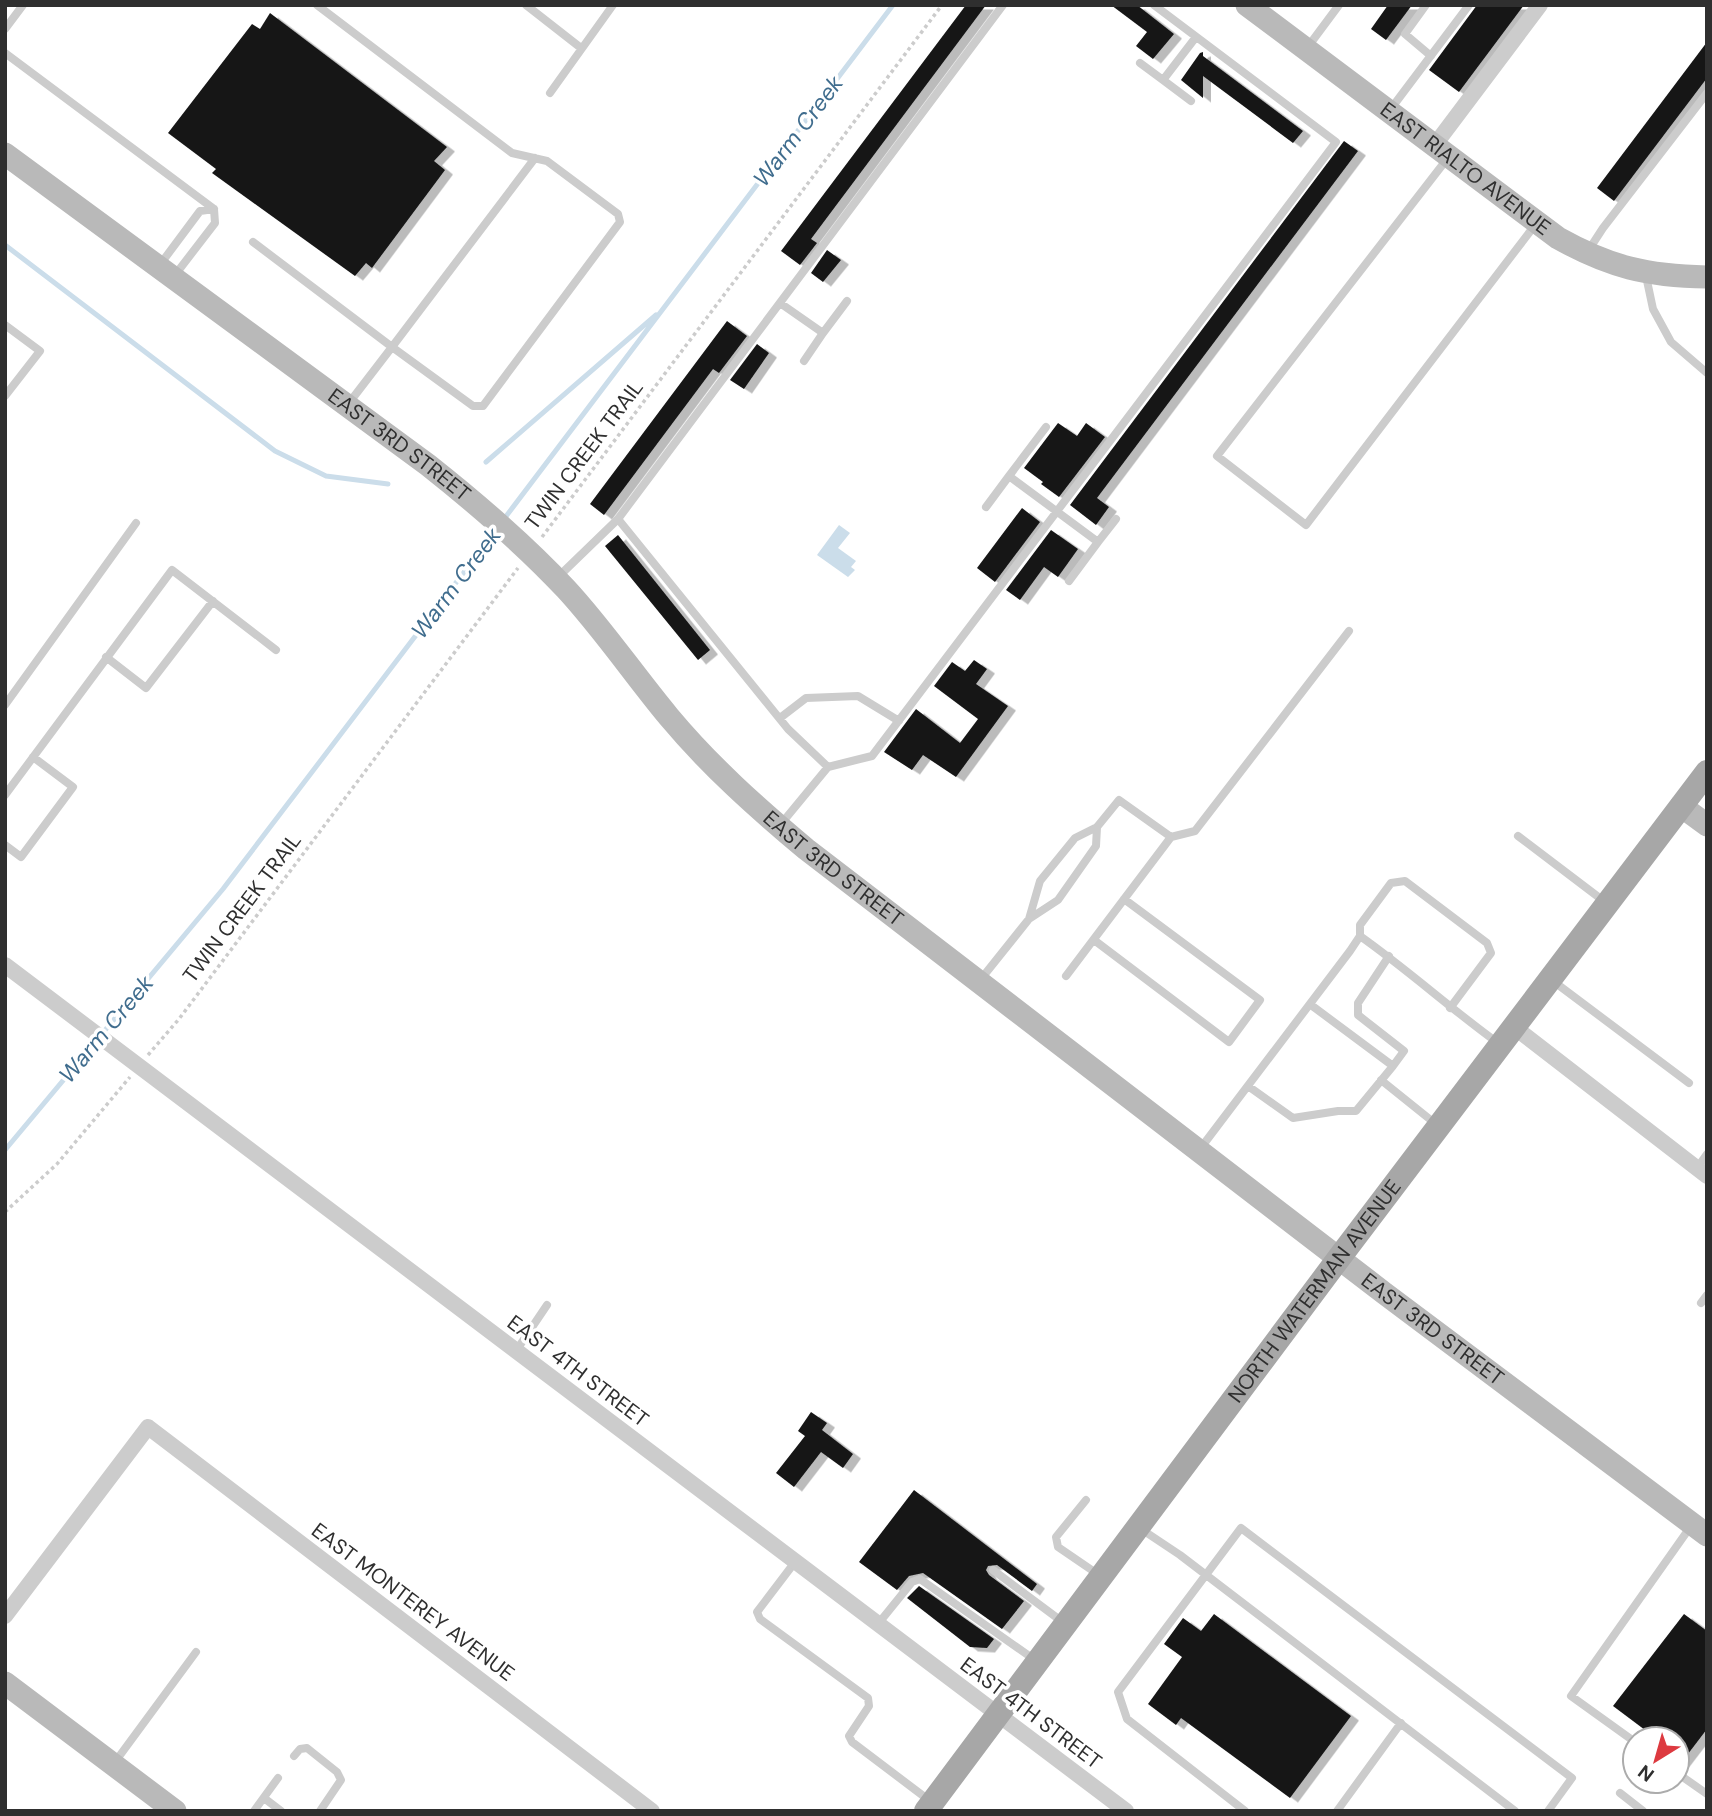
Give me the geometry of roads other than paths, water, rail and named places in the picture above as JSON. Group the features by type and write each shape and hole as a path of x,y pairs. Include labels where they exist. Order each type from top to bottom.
{"main road":[{"name":"EAST RIALTO AVENUE","path":"1247,5 1537,223 1586,253 1646,273 1707,277"},
{"name":"EAST 3RD STREET","path":"5,154 428,464 478,505 556,579 711,764 779,826 1198,1151 1699,1530"},
{"name":"NORTH WATERMAN AVENUE","path":"929,1807 1339,1258 1707,772"},
{"path":"1681,806 1707,825"},
{"path":"5,1683 175,1811"}],"street":[{"path":"1441,151 1540,5"},
{"name":"EAST 4TH STREET","path":"5,965 1126,1811"},
{"path":"1508,1036 1702,1172"},
{"name":"EAST MONTEREY AVENUE","path":"5,1616 148,1427 652,1811"}],"lane":[{"path":"253,242 472,406 483,406 620,222 618,214 547,161 512,153 317,5"},
{"path":"526,5 581,48"},
{"path":"550,93 612,5"},
{"path":"556,579 618,519 1003,5"},
{"path":"779,826 828,767 872,756 1336,142 1154,5"},
{"path":"1305,50 1339,5"},
{"path":"1426,5 1405,34 1431,56"},
{"path":"1388,112 1469,5"},
{"path":"5,29 18,7"},
{"path":"1163,80 1196,37"},
{"path":"5,52 214,209 215,223 165,272"},
{"path":"1140,63 1191,101"},
{"path":"1586,253 1707,93"},
{"path":"1441,151 1217,456 1306,525 1537,223"},
{"path":"348,406 534,158"},
{"path":"165,272 200,211 214,209"},
{"path":"1646,273 1653,309 1671,342 1707,373"},
{"path":"803,360 847,302"},
{"path":"780,303 823,333"},
{"path":"5,325 40,351 5,396"},
{"path":"986,507 1046,427"},
{"path":"1009,476 1098,542"},
{"path":"618,519 780,718 828,767"},
{"path":"1069,581 1116,519"},
{"path":"5,705 136,523"},
{"path":"5,794 172,570 276,650"},
{"path":"106,657 146,688 213,601"},
{"path":"1066,976 1171,837 1195,831 1349,631"},
{"path":"780,718 806,698 858,696 899,721"},
{"path":"5,845 20,857 73,787 33,757"},
{"path":"1028,919 1040,881 1075,838 1097,827 1119,800 1171,837"},
{"path":"979,982 1028,919 1058,900 1096,846 1097,827"},
{"path":"1518,836 1607,904"},
{"path":"1198,1151 1311,1005 1360,936 1360,926 1391,883 1405,881 1487,943 1491,953 1450,1008"},
{"path":"1094,940 1229,1042 1260,1000 1124,899"},
{"path":"1360,936 1436,993 1450,1008 1508,1036"},
{"path":"1248,1086 1293,1118 1356,1111 1404,1051 1358,1015 1358,1003 1389,957"},
{"path":"1550,979 1689,1083"},
{"path":"1311,1005 1393,1066"},
{"path":"1381,1080 1439,1127"},
{"path":"1702,1172 1707,1154"},
{"path":"516,1351 547,1305"},
{"path":"1086,1500 1056,1537 1058,1547 1101,1577"},
{"path":"1138,1528 1205,1575 1516,1811"},
{"path":"1245,1811 1127,1719 1118,1692 1241,1528 1572,1778 1548,1811"},
{"path":"1621,1732 1571,1696 1699,1530"},
{"path":"795,1562 757,1612 760,1619 869,1698 869,1706 849,1736 852,1742 929,1807"},
{"path":"993,1570 1066,1625"},
{"path":"878,1625 912,1582 920,1579 1038,1662"},
{"path":"113,1764 196,1652"},
{"path":"1338,1811 1401,1723"},
{"path":"295,1756 300,1749 307,1748 337,1772 341,1780 320,1811"},
{"path":"254,1811 278,1778"},
{"path":"1691,1783 1707,1794"},
{"path":"1620,1793 1643,1811"},
{"path":"264,1798 281,1811"}],"water":[{"path":"839,525 850,533 838,548 856,561 851,567 855,570 848,577 817,555"}],"waterway":[{"name":"Warm Creek","path":"504,519 893,5"},
{"path":"5,245 275,451 326,476 388,484"},
{"path":"486,462 656,315"},
{"name":"Warm Creek","path":"5,1150 223,889 496,530"}]}
